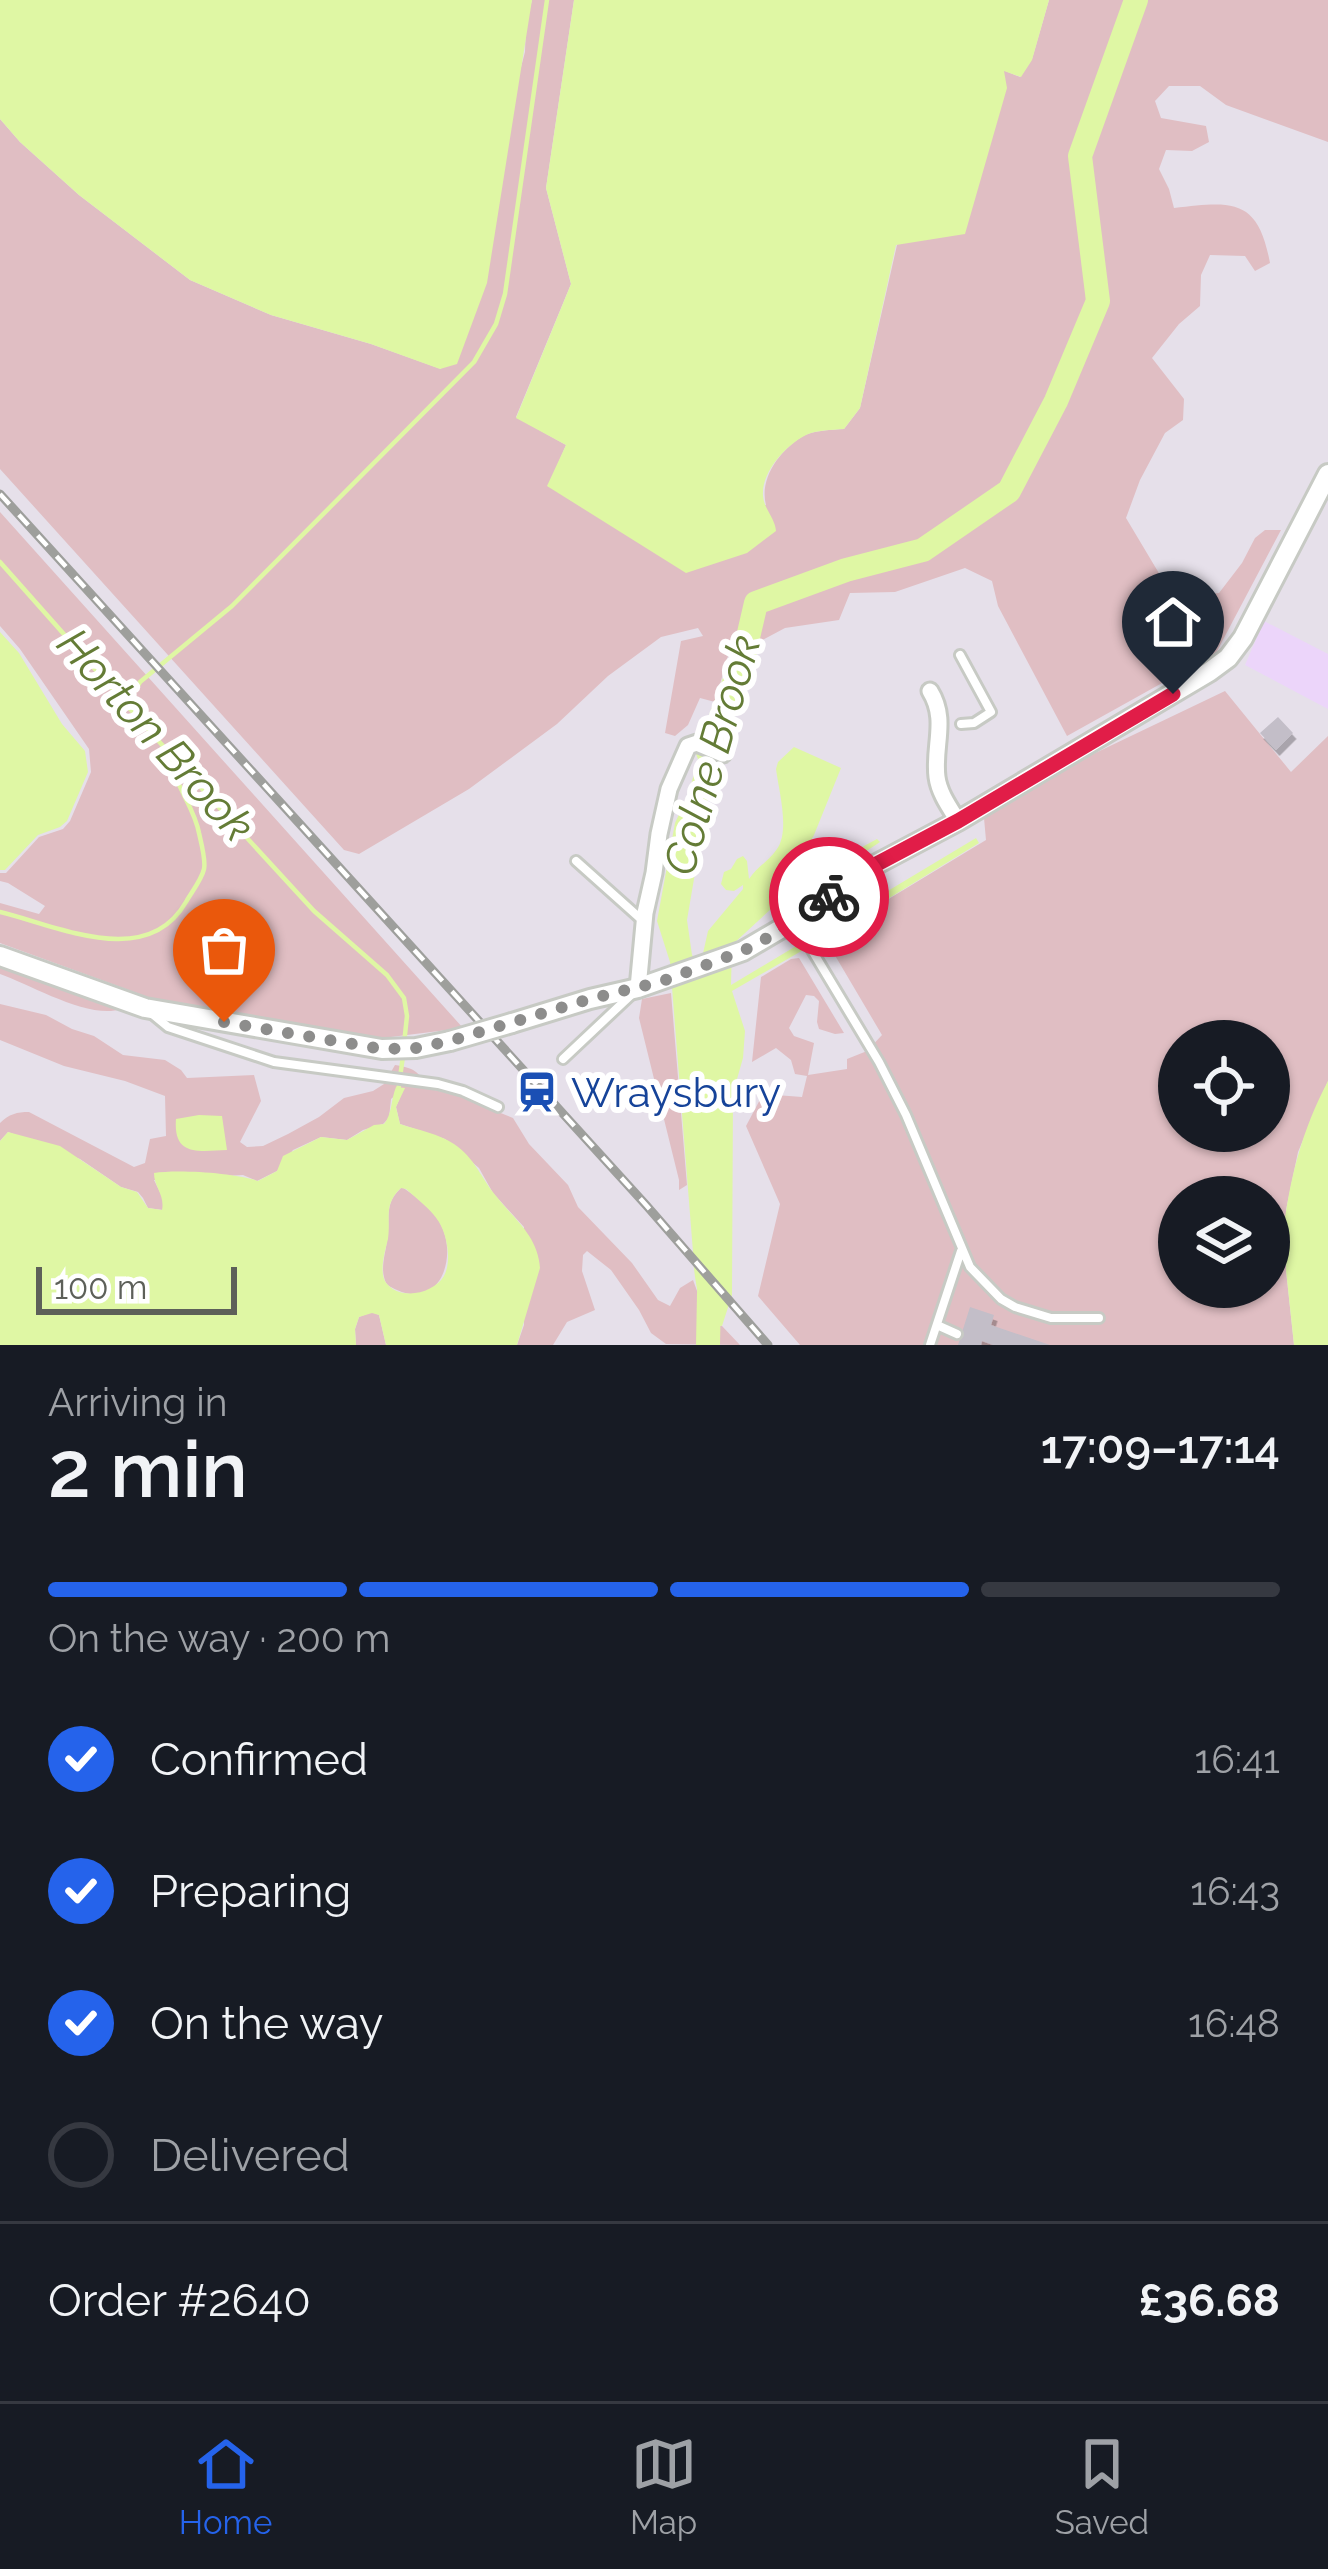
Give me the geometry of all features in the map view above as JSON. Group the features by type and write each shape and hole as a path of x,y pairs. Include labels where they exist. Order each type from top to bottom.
{"street":[{"path":"0,956 145,1008 382,1049 450,1041 663,981 799,929 873,866 958,821 1228,658 1243,638 1328,474"},
{"path":"925,687 938,706 937,776 958,821"},
{"path":"940,724 961,724"},
{"path":"638,988 644,922 669,789 688,746 697,743 723,754"},
{"path":"917,776 937,776"}],"lane":[{"path":"960,655 991,712 974,723 961,724"},
{"path":"576,860 644,922"},
{"path":"799,929 906,1115 970,1268 1016,1307 1051,1318 1099,1318"},
{"path":"562,1059 638,988"},
{"path":"145,1008 168,1028 274,1062 439,1084 498,1107"},
{"path":"930,1345 961,1251"},
{"path":"937,1325 957,1334"}],"shaded area":[{"path":"532,0 574,0 546,188 571,284 516,417 566,445 548,487 766,505 769,475 787,449 808,434 844,429 860,408 897,245 1003,70 1020,77 1032,59 1049,0 1328,0 1328,142 1226,105 1200,86 1169,86 1155,101 1161,118 1206,126 1209,142 1192,151 1166,150 1159,169 1174,208 1212,204 1240,208 1258,226 1270,263 1255,271 1245,256 1210,255 1201,275 1200,306 1152,358 1184,399 1183,420 1165,433 1126,518 1166,585 1201,595 1219,593 1255,538 1265,530 1281,530 1216,653 1067,736 998,606 992,581 965,568 895,592 850,593 839,620 785,628 757,643 733,638 715,702 700,698 688,725 675,736 665,733 681,641 703,636 698,628 661,637 608,676 557,724 469,789 359,854 344,850 0,469 0,119 79,195 190,280 271,315 441,369 525,52"},
{"path":"0,512 463,1028 383,1038 381,1042 189,1012 0,943 0,903 39,914 45,906 0,881 0,873 6,873 39,837 63,829 91,772 89,749 0,626"},
{"path":"1264,621 1328,654 1328,709 1245,665"},
{"path":"1225,691 1291,772 1328,736 1328,1081 1298,1152 1290,1191 1290,1176 1158,1176 1158,1308 1290,1308 1294,1345 800,1345 758,1296 780,1204 746,1126 763,1094 802,1097 807,1076 795,1074 791,1060 776,1048 752,1062 761,977 799,958 844,1033 819,1029 819,1001 806,995 789,1028 794,1036 814,1043 808,1075 847,1069 847,1059 867,1051 882,1035 830,947 837,943 835,936 839,929 986,840 984,818 994,805"},
{"path":"0,964 44,983 105,999 121,1009 93,1010 60,1000 0,974"},
{"path":"671,993 687,1185 679,1190 639,1018 642,999"},
{"path":"0,1004 46,1015 123,1055 165,1060 187,1078 254,1075 261,1101 240,1142 247,1147 263,1146 319,1117 344,1098 373,1091 384,1084 395,1065 411,1069 426,1088 513,1118 529,1144 568,1185 578,1207 632,1263 658,1300 670,1306 680,1288 693,1280 702,1322 722,1326 740,1345 666,1344 651,1333 611,1270 587,1251 582,1271 595,1310 567,1322 553,1345 517,1345 524,1325 524,1227 493,1193 479,1168 445,1139 400,1124 396,1107 404,1088 391,1099 389,1118 383,1124 347,1140 321,1137 293,1150 277,1171 257,1181 243,1175 154,1180 163,1210 148,1208 138,1192 121,1187 80,1159 8,1132 0,1141 0,1123 13,1114 29,1112 134,1167 145,1163 150,1139 166,1136 165,1096 64,1066 0,1040"},
{"path":"402,1187 421,1201 444,1231 447,1260 443,1274 426,1292 397,1290 388,1285 383,1273 390,1205"},
{"path":"372,1312 379,1315 386,1345 356,1345 359,1317"}],"water":[{"path":"0,0 532,0 487,283 457,364 440,369 271,315 190,280 79,195 0,119"},
{"path":"574,0 1049,0 1032,60 1021,77 1004,71 1007,88 965,234 896,245 860,408 844,429 806,435 776,460 763,496 776,531 747,553 686,573 547,486 566,445 516,418 571,284 546,188"},
{"path":"0,632 85,751 88,772 67,821 38,835 5,870 0,870"},
{"path":"710,719 726,721 714,762 687,920 697,962 708,931 743,889 743,885 726,890 721,884 724,872 743,856 749,879 781,841 776,769 794,747 841,768 814,835 784,889 877,839 880,842 790,902 771,909 732,945 731,985 976,838 979,843 732,991 745,1031 733,1093 732,1295 722,1326 702,1323 670,962 657,921 675,823"},
{"path":"1328,1081 1328,1345 1294,1345 1290,1192"},
{"path":"396,1087 405,1088 396,1107 400,1124 461,1150 535,1246 540,1268 517,1345 386,1345 379,1315 372,1313 359,1317 356,1345 0,1345 0,1141 8,1132 60,1146 121,1187 137,1192 148,1208 162,1210 154,1173 207,1172 258,1181 277,1171 283,1156 321,1137 347,1140 384,1124","holes":["406,1189 439,1222 448,1256 439,1282 409,1293 387,1284 383,1269 390,1206 395,1194"]},
{"path":"222,1116 227,1150 183,1146 176,1119"}],"building":[{"path":"1278,717 1293,733 1276,750 1260,733"},
{"path":"970,1307 994,1315 991,1325 1050,1345 982,1341 981,1345 958,1345"}],"waterway":[{"path":"128,702 140,682 232,606 474,362 496,324 505,294 547,0"},
{"name":"Colne Brook","path":"708,752 743,659 756,603 846,570 923,550 1009,491 1056,401 1098,301 1080,156 1136,0"},
{"name":"Horton Brook","path":"0,562 314,911 387,975 404,998 404,1044"},
{"path":"0,912 100,938 149,934 169,923 196,886 204,865 196,823 171,755"},
{"name":"Horton Brook","path":"398,1092 403,1056"},
{"name":"Colne Brook","path":"708,1345 709,1294"}],"railway":[{"path":"0,494 768,1345"}],"way so far":[{"path":"224,1022 382,1049 450,1041 663,981 743,951 829,897"}],"place":[{"name":"Wraysbury","path":"537,1092"}],"route":[{"path":"829,897 873,866 1173,694"}]}
